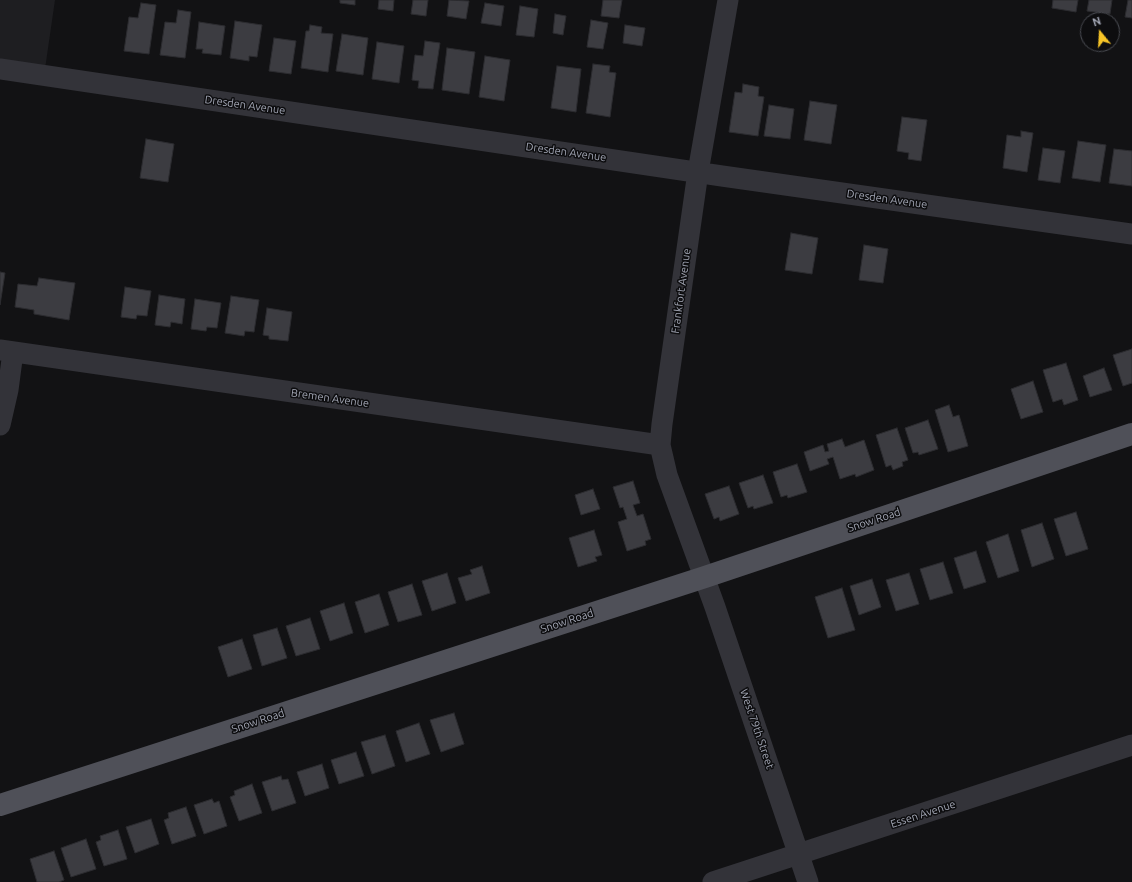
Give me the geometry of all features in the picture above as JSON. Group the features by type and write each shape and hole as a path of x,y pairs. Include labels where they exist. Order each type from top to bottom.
{"main road":[{"name":"Snow Road","path":"0,805 705,577 1132,434"}],"street":[{"name":"Frankfort Avenue","path":"705,577 667,475 660,445 698,172 728,0"},
{"name":"Dresden Avenue","path":"0,69 698,172 1132,234"},
{"name":"Bremen Avenue","path":"7,351 660,445"},
{"path":"0,425 8,390 7,351"},
{"name":"West 79th Street","path":"705,577 808,882"},
{"name":"Essen Avenue","path":"713,882 1132,745"}],"shaded area":[{"path":"0,0 55,0 44,76 0,69"}],"building":[{"path":"340,0 355,0 355,5 340,3"},
{"path":"379,0 394,0 393,11 378,9"},
{"path":"413,0 428,0 426,16 411,14"},
{"path":"449,0 469,1 466,19 447,16"},
{"path":"603,0 622,0 619,18 601,16"},
{"path":"1053,0 1078,0 1076,12 1052,8"},
{"path":"1089,0 1112,0 1110,12 1087,11"},
{"path":"1128,0 1132,0 1132,18 1125,17"},
{"path":"141,3 156,5 149,54 124,51 129,17 138,18"},
{"path":"485,3 504,6 501,26 481,23"},
{"path":"520,6 538,9 534,37 516,35"},
{"path":"178,10 191,12 185,58 160,55 165,22 176,23"},
{"path":"555,14 566,16 563,35 553,33"},
{"path":"591,20 608,23 603,49 587,47"},
{"path":"235,21 262,25 257,57 249,56 249,61 230,58"},
{"path":"199,22 225,26 221,55 202,53 203,49 196,49"},
{"path":"310,25 322,27 321,33 333,34 328,72 301,68 306,31 309,31"},
{"path":"625,25 645,28 642,46 623,43"},
{"path":"342,34 368,38 363,75 336,71"},
{"path":"274,38 296,41 291,74 269,71"},
{"path":"425,41 440,43 433,89 418,88 419,81 412,80 415,55 423,56"},
{"path":"377,42 404,46 399,83 372,79"},
{"path":"447,48 475,52 469,94 442,90"},
{"path":"485,56 510,60 504,101 479,97"},
{"path":"593,64 610,66 609,72 616,73 610,117 586,113"},
{"path":"557,66 581,69 576,112 551,108"},
{"path":"743,84 759,87 758,96 764,97 758,136 729,132 735,92 742,93"},
{"path":"810,101 837,105 831,144 804,140"},
{"path":"769,105 794,109 790,139 764,136"},
{"path":"902,117 927,120 921,161 908,159 909,153 897,151"},
{"path":"1021,131 1033,133 1027,172 1003,168 1007,135 1021,137"},
{"path":"146,139 174,144 168,182 140,178"},
{"path":"1078,141 1106,145 1100,182 1072,178"},
{"path":"1043,148 1065,151 1060,183 1038,180"},
{"path":"1114,149 1132,151 1132,186 1109,183"},
{"path":"791,233 818,238 812,274 785,270"},
{"path":"864,245 888,249 883,283 859,280"},
{"path":"0,272 5,273 0,305"},
{"path":"39,278 75,283 69,320 34,314 34,310 15,307 18,284 37,286"},
{"path":"125,287 151,291 147,316 137,315 136,319 121,317"},
{"path":"159,295 185,299 182,324 171,322 170,327 155,325"},
{"path":"231,296 259,300 254,332 245,331 244,336 225,333"},
{"path":"195,299 221,303 217,328 207,327 206,331 191,329"},
{"path":"267,308 292,312 288,341 269,339 269,336 263,335"},
{"path":"1132,349 1132,383 1123,386 1113,355"},
{"path":"1066,363 1078,400 1064,405 1062,399 1053,402 1043,370"},
{"path":"1104,368 1112,390 1090,397 1083,376"},
{"path":"1033,381 1043,412 1021,419 1011,389"},
{"path":"949,405 953,417 959,415 968,446 948,452 935,410"},
{"path":"928,420 938,449 919,455 918,452 913,453 905,428"},
{"path":"897,428 908,460 902,462 903,466 893,470 891,465 886,467 876,435"},
{"path":"842,439 845,447 864,440 874,470 856,477 855,474 840,479 833,457 827,459 829,464 810,471 804,452 823,445 825,452 829,451 827,444"},
{"path":"797,464 807,492 788,498 787,495 781,497 773,472"},
{"path":"763,475 773,503 754,509 753,506 748,508 739,483"},
{"path":"633,481 640,503 633,505 637,516 643,514 651,539 645,541 646,545 627,551 618,522 627,519 623,507 620,508 613,487"},
{"path":"729,486 739,514 720,521 719,517 714,519 705,494"},
{"path":"593,489 600,509 581,515 575,495"},
{"path":"1076,512 1088,549 1066,556 1054,519"},
{"path":"1042,523 1054,559 1032,567 1021,530"},
{"path":"594,530 602,555 595,557 597,561 578,567 569,538"},
{"path":"1008,534 1019,571 998,578 986,542"},
{"path":"976,551 986,582 964,589 954,558"},
{"path":"943,562 953,593 930,600 920,569"},
{"path":"482,566 490,593 466,601 458,578 472,574 470,570"},
{"path":"447,573 456,603 432,611 422,581"},
{"path":"909,573 919,604 896,611 886,580"},
{"path":"872,579 881,607 859,615 850,586"},
{"path":"412,584 422,615 398,622 388,592"},
{"path":"842,588 855,630 828,638 815,597"},
{"path":"379,594 389,625 365,633 355,602"},
{"path":"344,603 353,633 330,641 320,611"},
{"path":"310,618 320,649 296,656 286,626"},
{"path":"277,628 287,658 262,666 253,635"},
{"path":"242,639 252,669 228,677 218,647"},
{"path":"454,713 464,744 441,752 430,720"},
{"path":"419,723 430,754 406,762 396,731"},
{"path":"385,735 395,766 372,774 361,742"},
{"path":"356,752 364,776 339,784 331,760"},
{"path":"322,764 329,788 305,796 297,772"},
{"path":"281,776 282,780 288,779 296,803 272,811 262,782"},
{"path":"252,784 262,813 239,821 230,797 235,795 234,791"},
{"path":"212,799 214,803 219,801 227,826 204,834 194,805"},
{"path":"186,807 196,836 172,844 164,820 169,818 168,813"},
{"path":"151,819 159,844 135,853 126,827"},
{"path":"118,830 127,859 104,866 96,842 101,840 100,836"},
{"path":"86,839 96,869 71,877 61,848"},
{"path":"54,851 64,880 59,882 37,882 30,859"}]}
